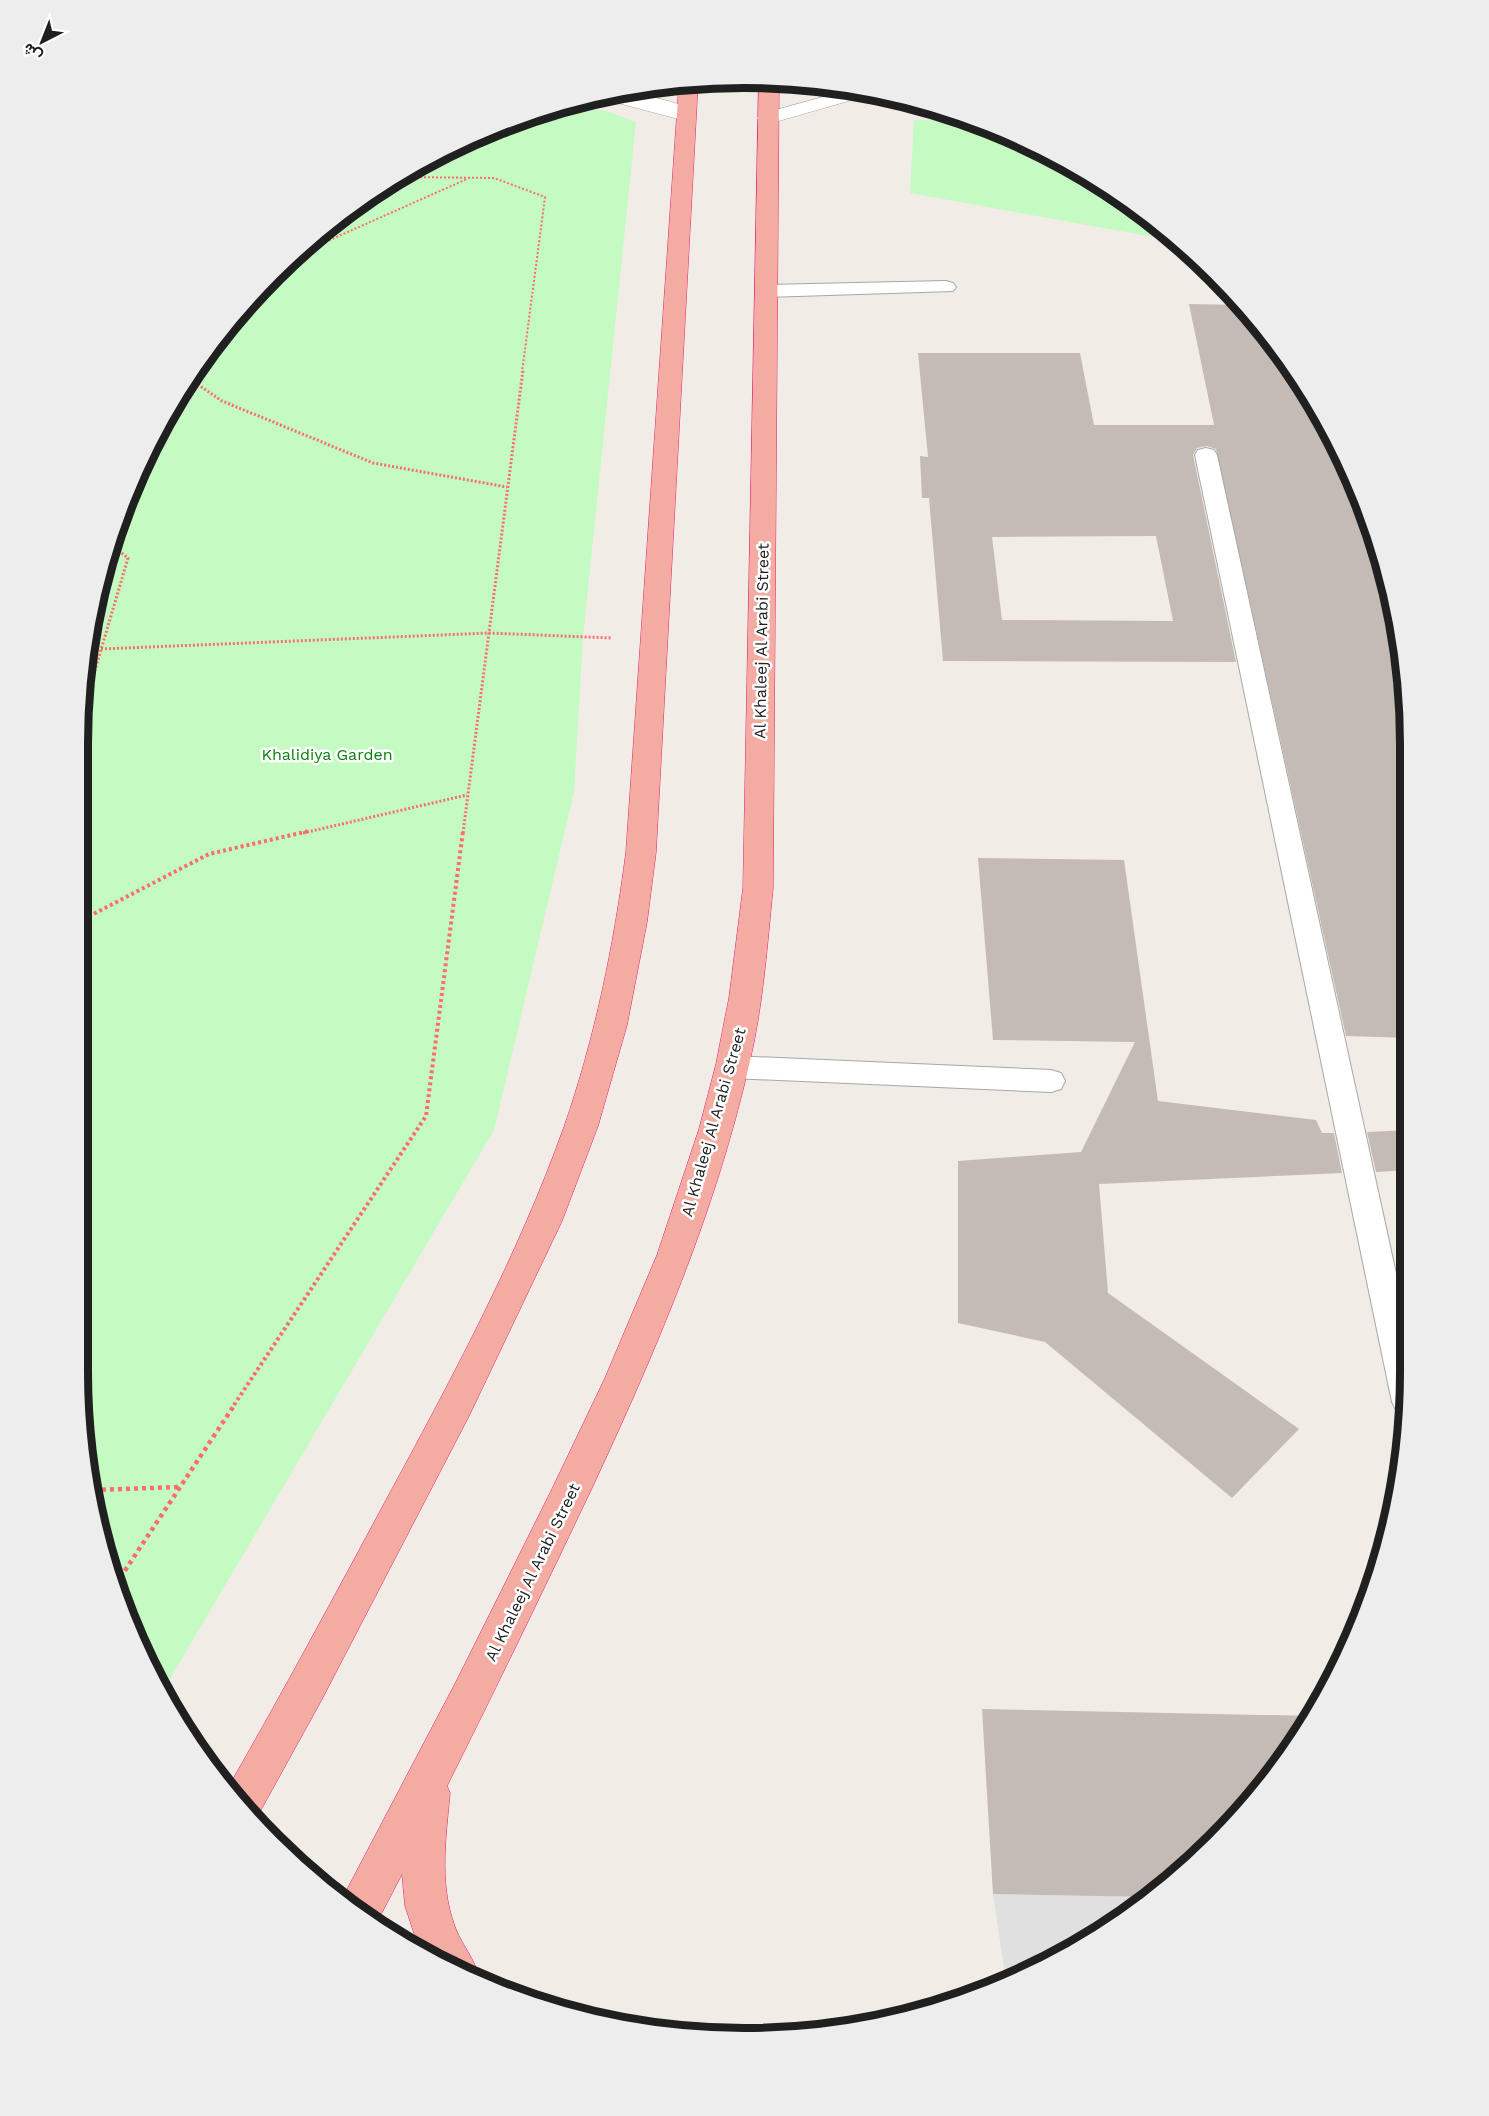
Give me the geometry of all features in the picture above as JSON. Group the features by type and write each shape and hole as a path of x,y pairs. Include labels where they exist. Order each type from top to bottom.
{"highway":[{"name":"Al Khaleej Al Arabi Street","path":"362,1904 430,1779 600,1433 644,1334 680,1240 732,1067 745,1007 758,888 769,89"},
{"path":"246,1797 288,1723 501,1318 545,1218 580,1127 606,1041 634,912 654,640 688,91"},
{"path":"234,1783 288,1723"},
{"path":"430,1779 422,1880 429,1918 444,1955"}],"street":[{"path":"768,118 846,97"},
{"path":"628,99 660,106 686,115"}],"lane":[{"path":"766,291 946,287"},
{"path":"1206,455 1400,1364"},
{"path":"732,1067 1051,1081"}],"path":[{"path":"121,1576 426,1116 545,197 494,178 415,177"},
{"path":"321,244 470,177"},
{"path":"197,384 222,401 373,464 507,487"},
{"path":"92,680 128,558 118,550"},
{"path":"101,649 489,633 654,640"},
{"path":"88,917 209,854 467,795"},
{"path":"99,1490 180,1487"}],"green space":[{"name":"Khalidiya Garden","path":"583,109 603,110 636,122 583,637 574,792 494,1130 167,1683 138,1623 111,1541 94,1457 90,1414 88,1372 88,744 94,659 111,575 138,493 176,416 224,345 251,312 312,251 380,199 454,156 534,123"},
{"path":"914,120 947,121 996,138 1072,176 1109,199 1162,238 910,193"}],"shaded area":[{"path":"993,1894 1137,1897 1072,1940 1005,1974"}],"building":[{"path":"1189,304 1231,305 1265,345 1290,380 1333,454 1366,534 1388,617 1395,659 1400,744 1400,1038 1346,1036 1216,449 1207,446 1197,448 1193,455 1236,662 943,661 929,498 922,498 920,456 928,457 918,353 1080,353 1094,425 1214,425","holes":["1156,536 1173,621 1002,620 992,537"]},
{"path":"978,858 1124,860 1158,1101 1316,1120 1322,1133 1334,1133 1342,1173 1099,1184 1108,1293 1299,1429 1232,1498 1045,1342 958,1323 958,1161 1081,1152 1135,1042 993,1040"},
{"path":"1400,1130 1400,1171 1376,1172 1367,1132"},
{"path":"982,1709 1303,1716 1265,1771 1238,1804 1177,1865 1137,1897 993,1894"}]}
